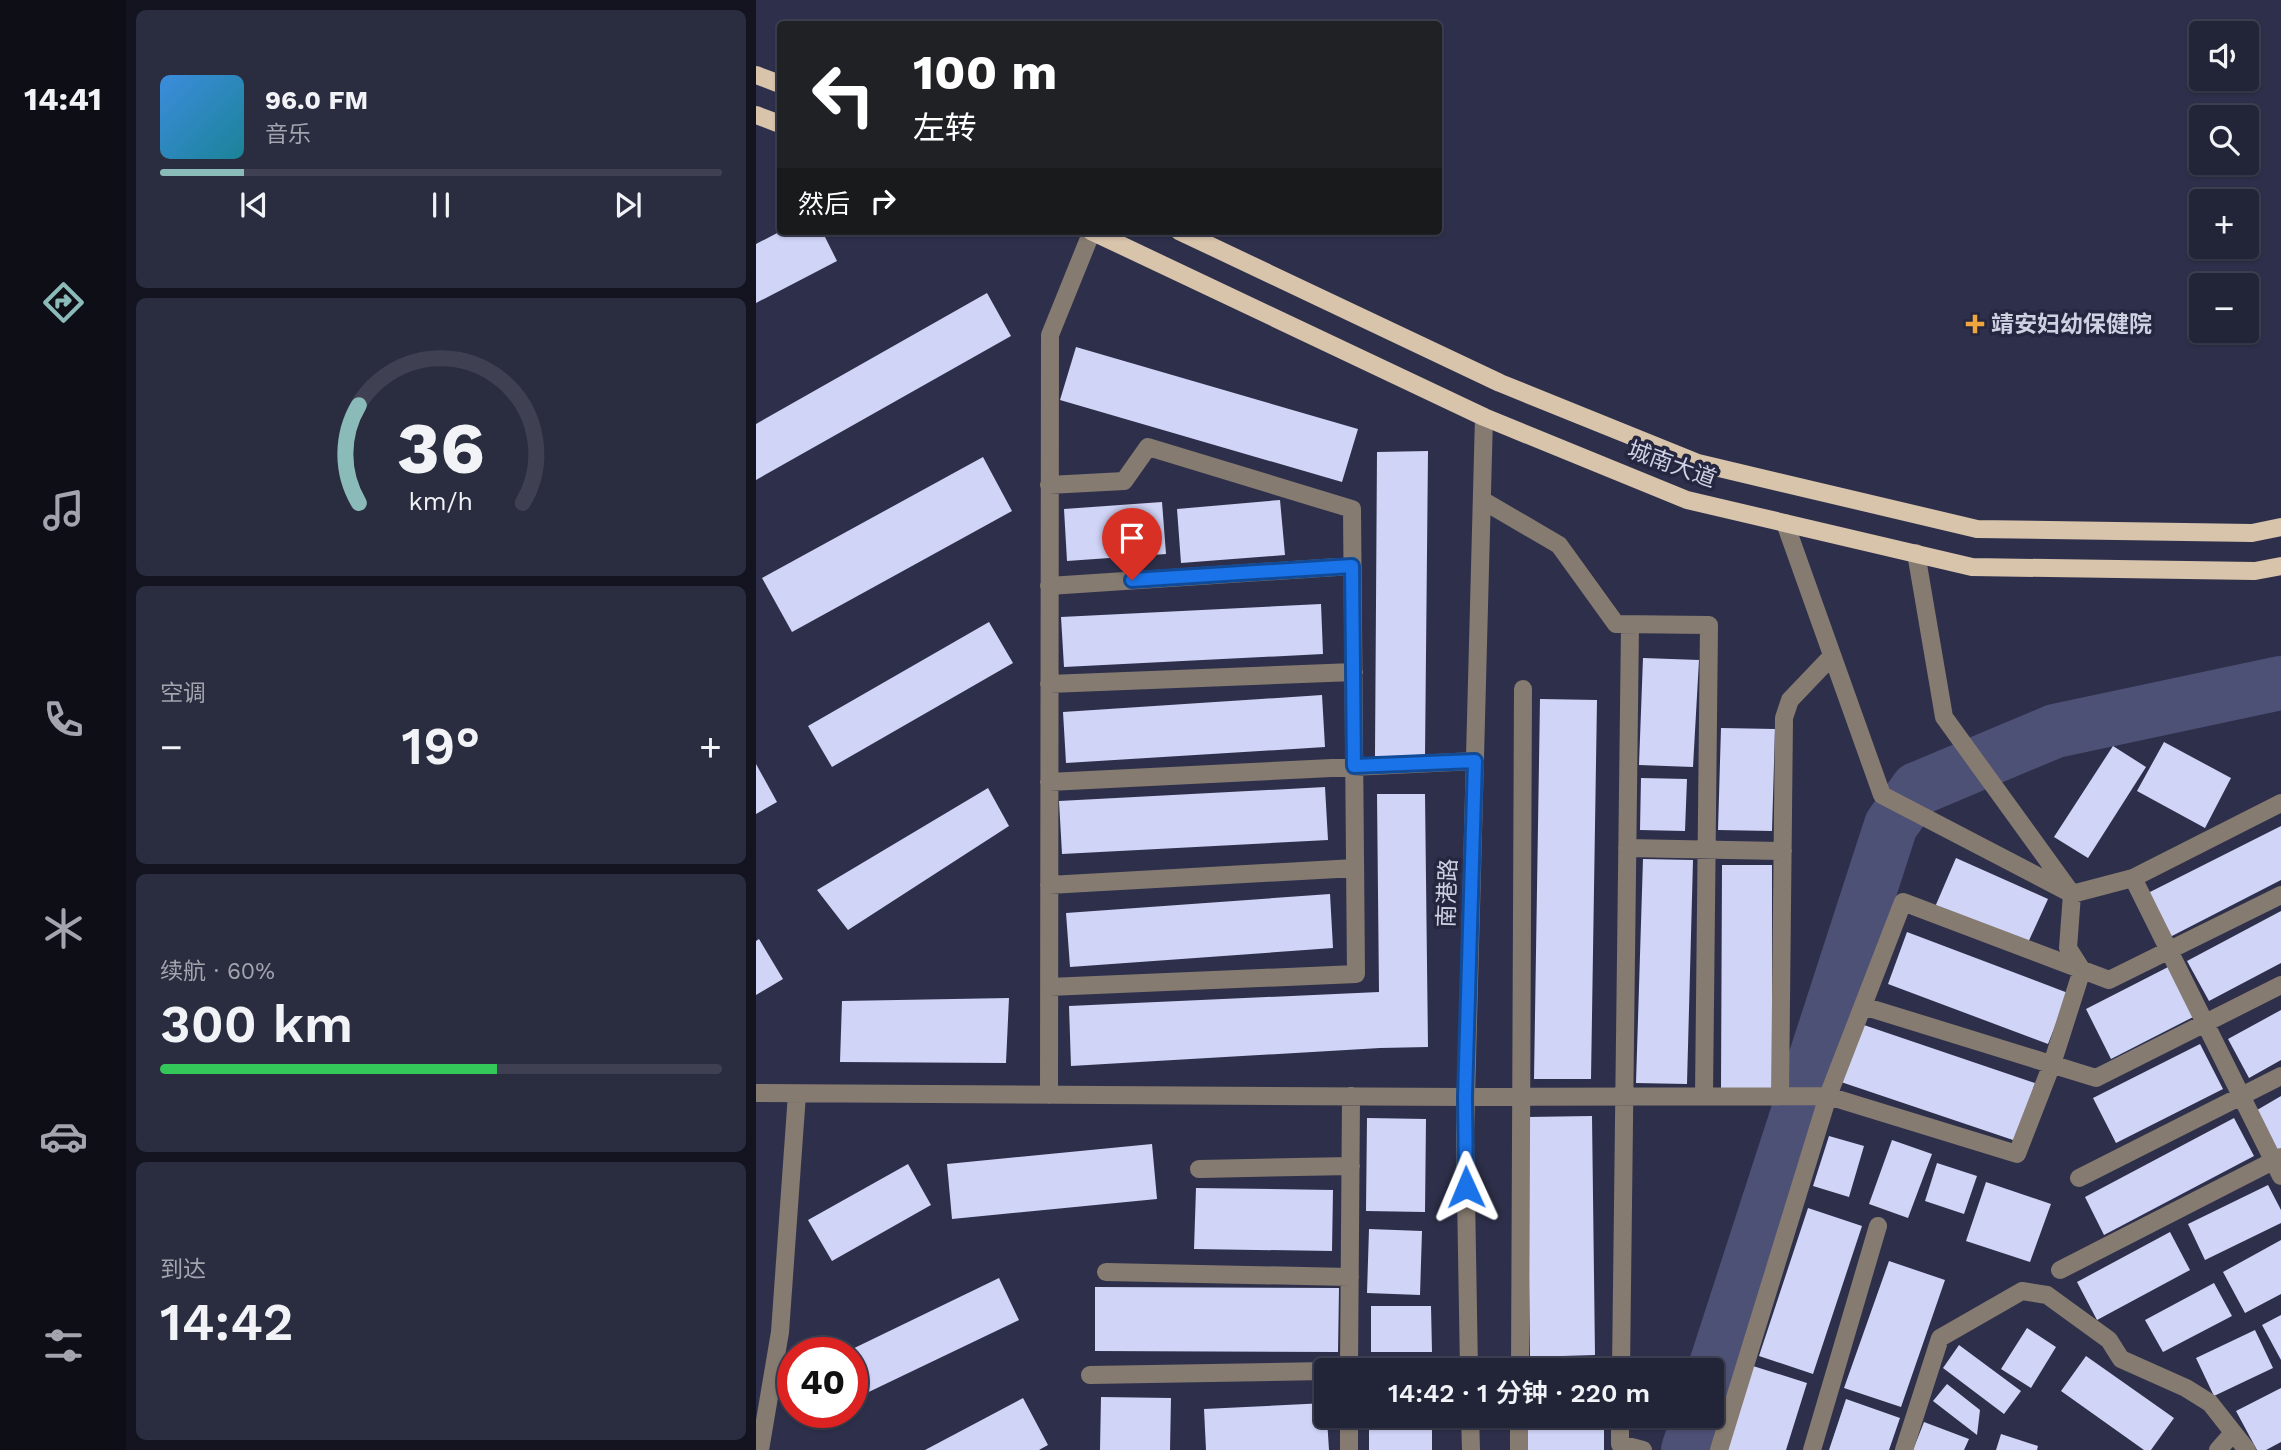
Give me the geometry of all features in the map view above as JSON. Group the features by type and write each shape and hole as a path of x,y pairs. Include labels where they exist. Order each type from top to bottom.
{"main road":[{"path":"756,75 777,83"},
{"path":"756,115 777,123"},
{"name":"城南大道","path":"1100,235 1484,417 1687,500 1972,566 2255,571 2281,566"},
{"name":"城南大道","path":"1187,235 1500,383 1698,463 1977,529 2252,533 2281,527"}],"street":[{"path":"1049,1095 1049,335 1090,235"},
{"name":"南港路","path":"1469,1358 1465,1097 1484,417"},
{"path":"1049,485 1124,481 1149,447 1352,509 1356,974 1049,987"},
{"path":"1482,500 1559,545 1616,624 1709,625 1704,1096"},
{"path":"1784,523 1882,795 2072,894 2133,878 2281,803"},
{"path":"1916,553 1944,717 2072,894 2068,948 2082,970"},
{"path":"1049,586 1352,566"},
{"path":"1621,1358 1630,625"},
{"path":"1780,1096 1784,718 1790,700 1832,656"},
{"path":"1049,684 1354,672"},
{"path":"1520,1358 1523,689"},
{"path":"1049,782 1475,761"},
{"path":"1627,848 1783,851"},
{"path":"1049,885 1355,868"},
{"path":"2060,1270 2278,1165 2133,878"},
{"path":"1719,1450 1828,1096 1903,902 2109,980 2281,895"},
{"path":"756,1093 1828,1096 2017,1154 2052,1064 2082,970"},
{"path":"1863,1006 2095,1078 2281,985"},
{"path":"2079,1178 2281,1076"},
{"path":"760,1450 780,1332 797,1094"},
{"path":"1349,1358 1351,1096"},
{"path":"1199,1169 1351,1166"},
{"path":"1812,1450 1878,1226"},
{"path":"1106,1272 1350,1277"},
{"path":"1904,1450 1940,1338 2022,1291 2047,1295 2109,1340 2121,1359 2186,1388 2210,1403 2247,1450"},
{"path":"1090,1375 1314,1371"},
{"path":"1349,1428 1349,1450"},
{"path":"1470,1428 1471,1450"},
{"path":"1519,1428 1519,1450"},
{"path":"1620,1428 1620,1444 1643,1450"},
{"path":"2218,1450 2233,1433"}],"building":[{"path":"777,233 824,235 837,261 756,303 756,244"},
{"path":"987,293 1011,336 756,480 756,424"},
{"path":"1076,347 1358,429 1342,482 1060,400"},
{"path":"1428,451 1425,756 1375,756 1377,452"},
{"path":"983,457 1012,511 792,632 762,578"},
{"path":"1280,500 1285,555 1181,563 1177,509"},
{"path":"1162,502 1166,554 1067,561 1064,509"},
{"path":"1321,604 1323,654 1064,667 1061,617"},
{"path":"989,622 1013,663 832,767 808,726"},
{"path":"1643,658 1699,660 1693,767 1639,765"},
{"path":"1322,695 1325,747 1066,763 1063,712"},
{"path":"1540,699 1597,700 1591,1079 1534,1079"},
{"path":"1721,728 1775,729 1772,831 1718,830"},
{"path":"2164,742 2231,778 2205,828 2137,791"},
{"path":"2113,746 2146,767 2088,858 2054,837"},
{"path":"756,764 777,802 756,814"},
{"path":"1641,778 1687,779 1685,831 1640,830"},
{"path":"1325,787 1328,840 1062,854 1059,801"},
{"path":"988,788 1009,826 848,930 817,890"},
{"path":"1377,794 1425,794 1428,1047 1071,1066 1069,1006 1379,992"},
{"path":"2281,826 2281,880 2170,937 2148,893"},
{"path":"1956,858 2048,899 2026,947 1935,907"},
{"path":"1643,859 1693,860 1687,1084 1636,1083"},
{"path":"1722,865 1772,865 1772,1088 1721,1088"},
{"path":"1330,894 1333,948 1070,967 1066,913"},
{"path":"2281,911 2281,963 2209,1001 2187,961"},
{"path":"1907,932 2068,993 2048,1044 1888,984"},
{"path":"759,939 783,979 756,995 756,941"},
{"path":"2174,964 2199,1014 2111,1059 2086,1009"},
{"path":"1009,998 1006,1063 840,1062 842,1001"},
{"path":"2281,1010 2281,1060 2249,1078 2228,1039"},
{"path":"1861,1024 2035,1083 2016,1141 1841,1082"},
{"path":"2200,1044 2223,1089 2116,1143 2093,1098"},
{"path":"2281,1096 2281,1151 2275,1154 2252,1113"},
{"path":"1592,1116 1595,1355 1530,1357 1527,1117"},
{"path":"1367,1118 1426,1119 1425,1212 1366,1211"},
{"path":"2234,1118 2254,1156 2104,1235 2085,1197"},
{"path":"1829,1136 1864,1146 1849,1197 1813,1186"},
{"path":"1892,1140 1932,1154 1908,1218 1869,1204"},
{"path":"1152,1144 1157,1199 952,1219 947,1164"},
{"path":"1937,1163 1977,1176 1964,1214 1925,1201"},
{"path":"908,1164 931,1205 832,1261 808,1220"},
{"path":"1986,1182 2051,1204 2030,1262 1966,1241"},
{"path":"2268,1185 2281,1210 2281,1223 2205,1260 2188,1224"},
{"path":"1196,1188 1333,1190 1332,1251 1194,1249"},
{"path":"1808,1208 1862,1226 1813,1374 1759,1356"},
{"path":"1369,1229 1422,1231 1420,1295 1367,1293"},
{"path":"2170,1232 2190,1270 2097,1320 2077,1282"},
{"path":"2281,1240 2281,1294 2245,1313 2223,1272"},
{"path":"1889,1261 1945,1280 1901,1407 1844,1388"},
{"path":"999,1278 1019,1320 868,1392 868,1341"},
{"path":"2214,1283 2232,1316 2163,1352 2145,1320"},
{"path":"1095,1287 1339,1288 1338,1352 1095,1351"},
{"path":"1371,1306 1431,1306 1432,1352 1371,1352"},
{"path":"2281,1315 2281,1360 2262,1325"},
{"path":"2027,1328 2056,1347 2031,1388 2001,1369"},
{"path":"2255,1330 2273,1368 2214,1396 2196,1358"},
{"path":"1959,1345 2021,1391 2004,1414 1943,1368"},
{"path":"2086,1356 2174,1418 2151,1450 2144,1450 2061,1391"},
{"path":"1753,1366 1807,1383 1786,1450 1727,1450"},
{"path":"1947,1384 1980,1410 1977,1435 1933,1401"},
{"path":"2281,1388 2281,1442 2266,1450 2257,1450 2236,1411"},
{"path":"1101,1397 1171,1398 1170,1450 1100,1450"},
{"path":"1023,1398 1048,1445 1039,1450 925,1450"},
{"path":"1846,1399 1900,1418 1889,1450 1829,1450"},
{"path":"1314,1404 1314,1428 1328,1428 1329,1450 1206,1450 1204,1409"},
{"path":"1924,1422 1969,1439 1964,1450 1913,1450"},
{"path":"1369,1428 1432,1428 1432,1450 1369,1450"},
{"path":"1528,1428 1604,1428 1604,1450 1528,1450"},
{"path":"2001,1434 2038,1446 2037,1450 1996,1450"}],"waterway":[{"path":"1718,1358 1891,825 1917,789 2055,731 2281,683"},
{"path":"1688,1450 1695,1428"}],"place":[{"name":"靖安妇幼保健院","path":"1975,324"}],"route":[{"path":"1132,580 1352,566 1354,766 1475,761 1465,1097 1466,1187"}]}
